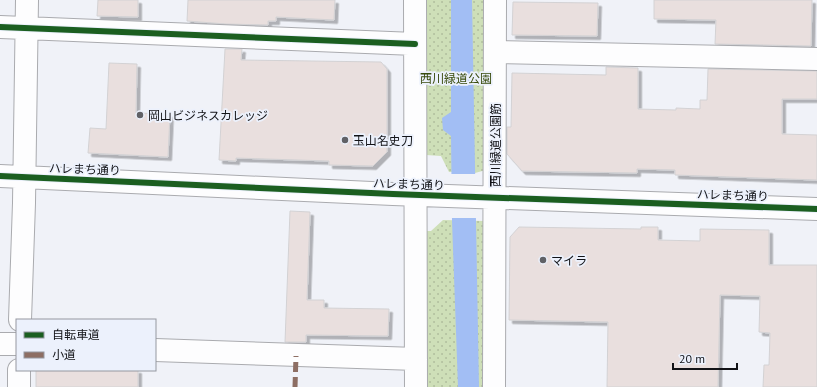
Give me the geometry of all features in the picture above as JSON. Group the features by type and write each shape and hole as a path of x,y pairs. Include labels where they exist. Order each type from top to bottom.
{"street":[{"path":"20,319 27,0"},
{"path":"415,0 416,387"},
{"name":"西川緑道公園筋","path":"494,387 486,198 496,52 495,0"},
{"path":"0,27 415,44"},
{"path":"496,52 817,59"},
{"name":"ハレまち通り","path":"0,176 451,197 817,209"},
{"path":"0,344 16,344"},
{"path":"156,350 416,359"},
{"path":"19,387 20,371"}],"green space":[{"name":"西川緑道公園","path":"425,0 485,0 486,170 475,173 449,172 441,156 426,155"},
{"path":"443,220 485,221 486,387 427,387 426,231 431,231"}],"water":[{"path":"451,0 472,0 479,387 458,387 452,221 451,136 443,130 442,118 451,112"}],"pier":[{"path":"451,174 477,174 477,218 451,218"}],"building":[{"path":"98,0 138,0 138,17 97,16"},
{"path":"188,0 335,0 334,20 276,17 276,21 268,21 268,25 187,21"},
{"path":"654,0 812,0 811,46 715,44 716,20 654,19"},
{"path":"513,2 598,3 597,36 512,35"},
{"path":"225,49 242,49 241,60 381,62 387,69 387,152 373,166 329,165 329,161 236,158 236,161 219,160"},
{"path":"109,63 137,64 136,113 170,114 168,157 88,153 90,128 106,129"},
{"path":"606,67 638,68 638,109 676,110 676,108 700,109 700,100 707,100 708,69 817,71 817,99 782,99 782,134 817,135 817,180 675,175 675,170 637,169 637,173 522,171 507,154 507,127 511,127 512,73 606,75"},
{"path":"290,211 310,212 307,300 324,300 324,308 389,309 388,336 306,335 306,342 285,342"},
{"path":"519,227 641,229 641,227 658,227 658,240 700,241 700,229 769,230 769,265 817,265 817,387 763,387 764,365 769,365 770,333 759,332 760,296 720,295 718,387 607,387 608,322 509,320 510,237"},
{"path":"36,371 138,371 138,387 36,387"}],"marked path":[{"path":"295,387 296,356"}],"cycle path":[{"path":"0,27 415,44"},
{"path":"0,176 393,194 817,209"}],"place":[{"name":"岡山ビジネスカレッジ","path":"140,115"},
{"name":"玉山名史刀","path":"345,140"},
{"name":"マイラ","path":"543,260"}]}
